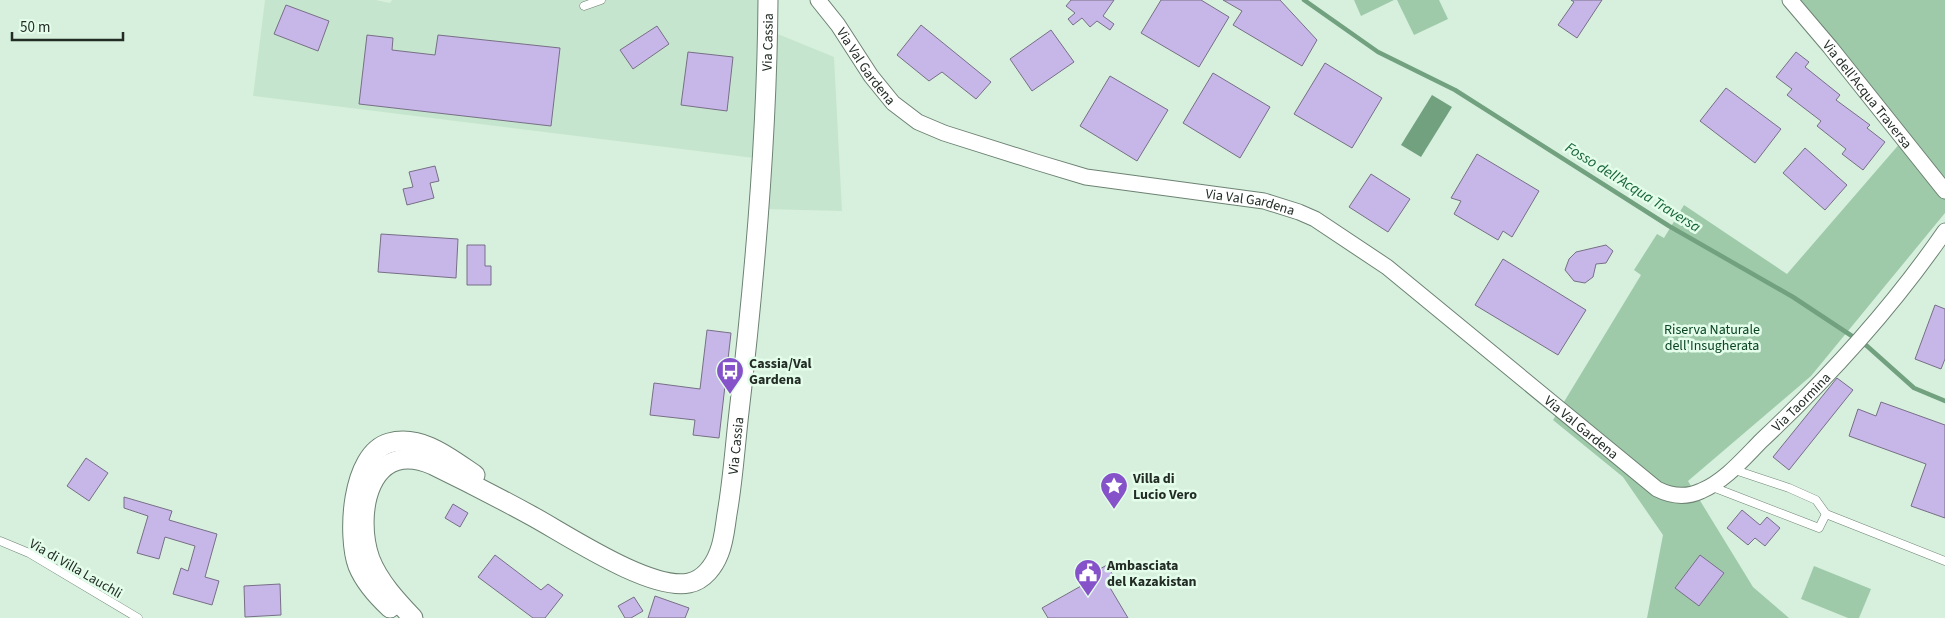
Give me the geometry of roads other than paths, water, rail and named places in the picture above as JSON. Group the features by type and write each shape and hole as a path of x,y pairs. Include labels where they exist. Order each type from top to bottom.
{"street":[{"name":"Via Cassia","path":"413,618 374,568 367,548 365,526 368,497 375,478 385,465 403,458 426,462 533,516 622,565 659,580 687,584 699,579 708,572 719,555 729,504 755,257 761,169 768,0"},
{"name":"Via Val Gardena","path":"818,0 838,25 871,76 887,96 905,114 918,122 944,133 1086,177 1264,201 1316,219 1387,267 1657,489"},
{"name":"Via dell'Acqua Traversa","path":"1790,0 1836,54 1945,191"},
{"name":"Via Taormina","path":"1657,489 1679,496 1689,495 1710,486 1732,469 1829,375 1921,266 1945,231"},
{"path":"1921,266 1945,254"},
{"name":"Via Cassia","path":"403,618 380,599 367,582 358,566 354,549 352,521 356,492 366,463 379,448 396,442 409,442 428,446 447,456 533,516"}],"lane":[{"path":"584,6 601,0"},
{"path":"1732,469 1789,488 1816,500 1826,514 1945,561"},
{"path":"1710,486 1819,528 1826,514"},
{"name":"Via di Villa Lauchli","path":"0,541 29,553 138,618"}],"waterway":[{"name":"Fosso dell'Acqua Traversa","path":"1304,0 1378,52 1455,90 1669,226 1793,297 1867,346 1914,388 1945,401"}],"place":[{"name":"Cassia/Val Gardena","path":"730,395"},
{"name":"Villa di Lucio Vero","path":"1114,510"},
{"name":"Ambasciata del Kazakistan","path":"1088,597"}],"park label":[{"name":"Riserva Naturale dell'Insugherata","path":"1712,338"}]}
